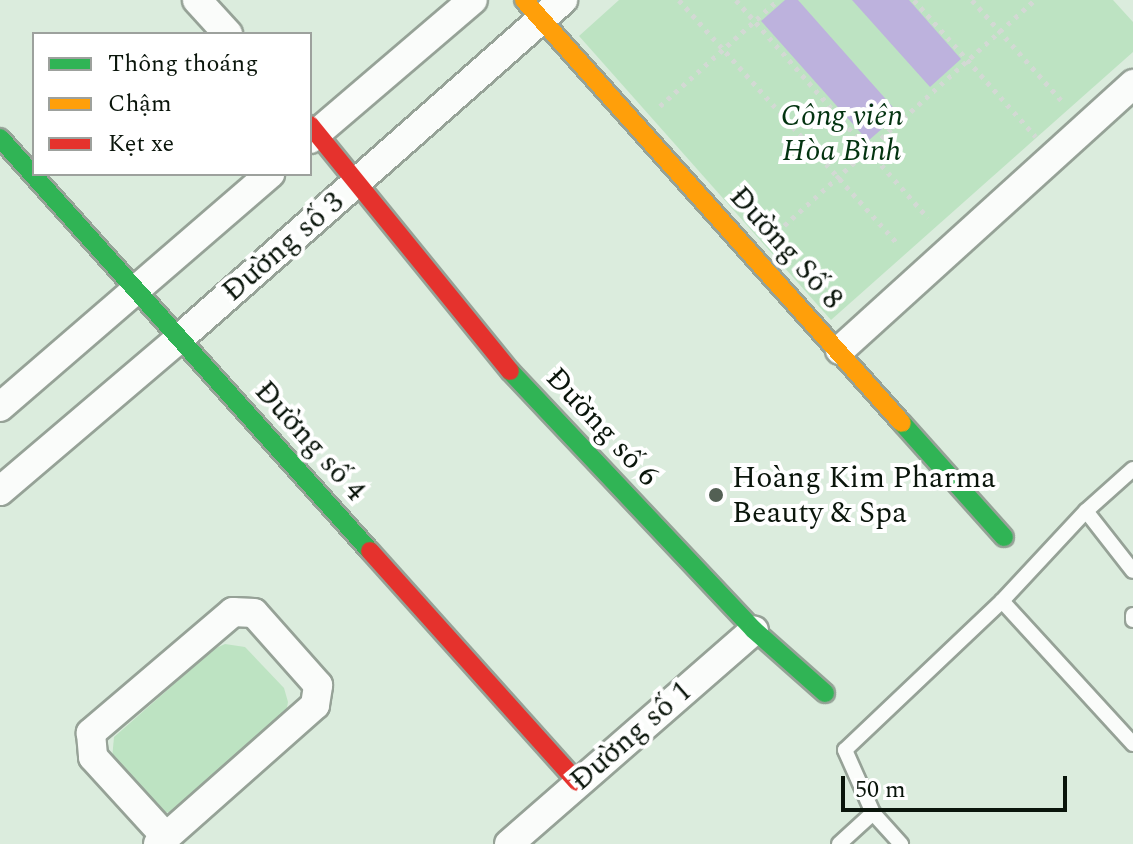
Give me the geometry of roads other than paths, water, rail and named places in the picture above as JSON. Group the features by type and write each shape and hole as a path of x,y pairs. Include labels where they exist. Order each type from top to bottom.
{"street":[{"path":"197,0 226,32"},
{"path":"359,181 312,132 473,0"},
{"name":"Đường số 3","path":"0,491 359,181 533,10 563,0"},
{"name":"Đường Số 8","path":"533,10 1004,537"},
{"path":"840,350 1133,84"},
{"name":"Đường số 4","path":"0,138 32,174"},
{"name":"Đường số 4","path":"34,176 577,782"},
{"path":"0,407 268,176"},
{"name":"Đường số 6","path":"359,181 510,371 754,630 825,693"},
{"path":"233,612 254,613 318,685 315,705 162,840 93,757 91,733 233,612"},
{"name":"Đường số 1","path":"509,844 754,630"}],"lane":[{"path":"901,844 873,813 845,750 1002,601 1086,511 1133,469"},
{"path":"1086,511 1133,571"},
{"path":"1002,601 1133,744"},
{"path":"839,844 873,813"}],"place":[{"name":"Hoàng Kim Pharma Beauty & Spa","path":"716,495"}],"park label":[{"name":"Công viên Hòa Bình","path":"842,133"}]}
